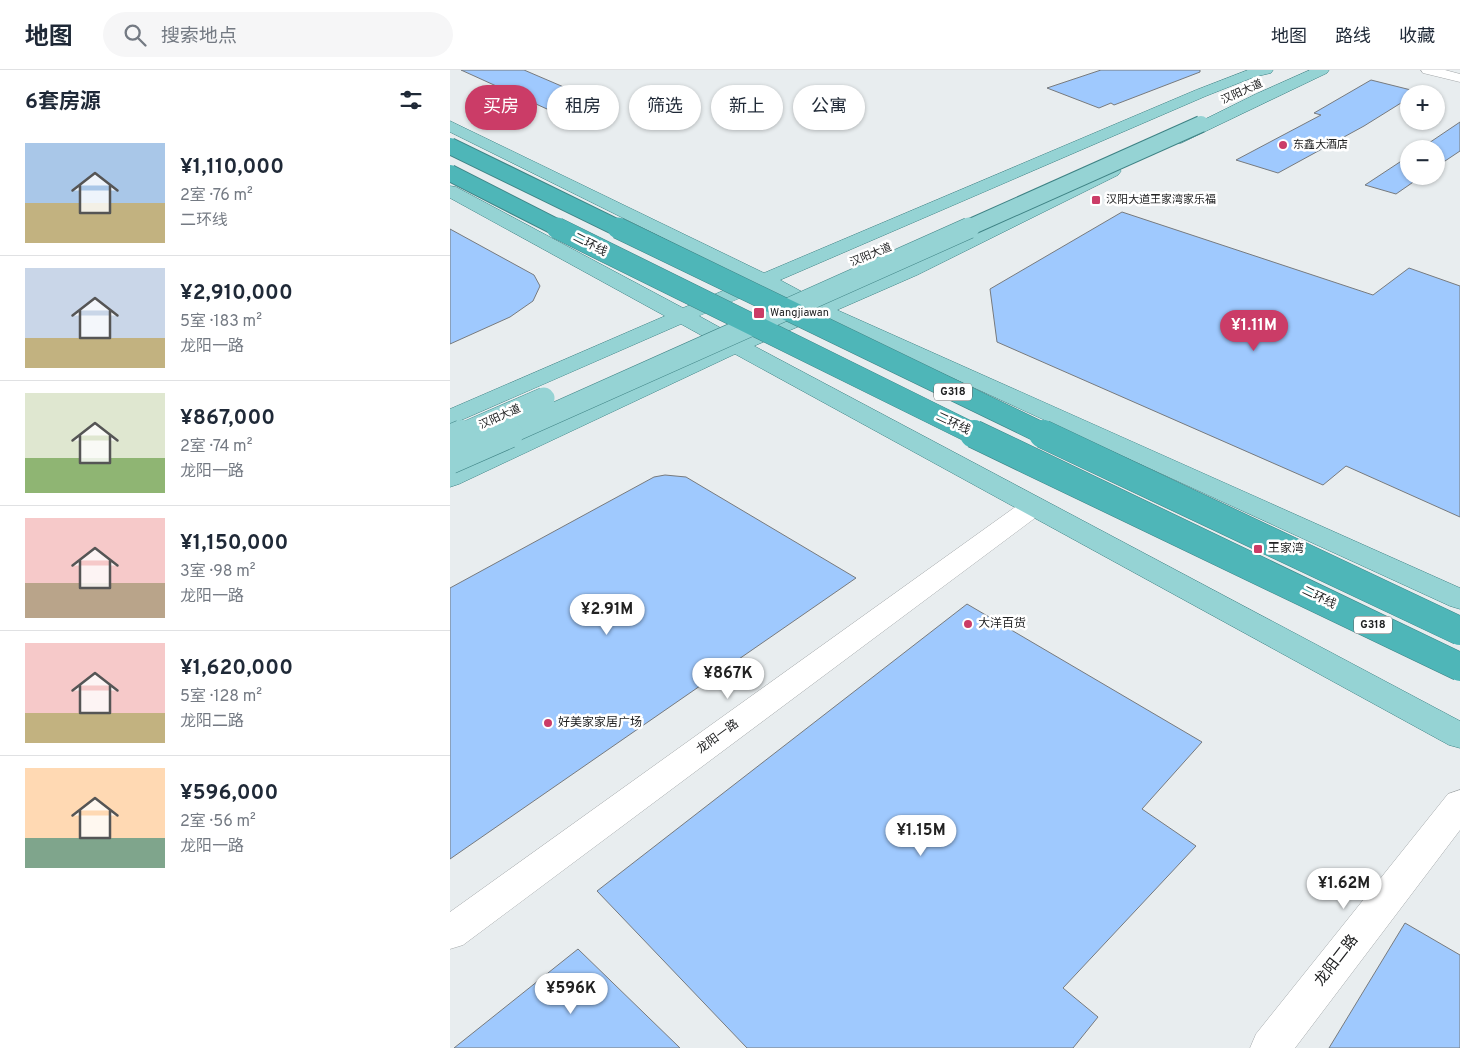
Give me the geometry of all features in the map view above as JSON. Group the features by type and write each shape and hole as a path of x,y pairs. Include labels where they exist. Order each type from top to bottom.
{"highway":[{"name":"G318","path":"450,146 896,364 1460,631"},
{"name":"二环线","path":"450,173 868,383 1460,667"}],"main road":[{"path":"450,418 764,280 1201,93 1249,74 1266,70"},
{"name":"汉阳大道","path":"1220,102 1291,70"},
{"name":"汉阳大道","path":"450,480 737,345 910,271 1277,90 1322,70"},
{"name":"汉阳大道","path":"450,439 1196,117 1277,90"},
{"name":"汉阳大道","path":"450,460 1196,117"},
{"path":"450,126 764,280 819,309 1460,599"},
{"path":"450,191 1460,736"}],"street":[{"path":"1428,70 1460,78"},
{"path":"1450,70 1460,72"},
{"name":"龙阳一路","path":"450,933 1034,506"},
{"name":"龙阳二路","path":"1270,1048 1460,804"}],"building":[{"path":"461,70 524,70 559,85 547,85 547,109 537,104 537,85 494,85"},
{"path":"1101,70 1200,70 1200,72 1114,105 1111,103 1099,108 1047,88"},
{"path":"1371,80 1400,87 1400,104 1364,126 1278,173 1236,160 1321,115 1314,113"},
{"path":"1460,122 1460,151 1445,161 1445,140 1433,140"},
{"path":"1400,162 1400,185 1409,185 1396,194 1365,185"},
{"path":"1122,212 1373,295 1409,268 1460,286 1460,517 1346,466 1323,485 997,342 990,289"},
{"path":"450,229 534,275 540,286 533,301 510,317 450,344"},
{"name":"好美家家居广场","path":"665,475 686,477 856,578 450,859 450,588 654,477"},
{"path":"967,604 1202,742 1142,809 1196,846 1063,988 1098,1017 1073,1048 747,1048 597,891"},
{"path":"1405,923 1460,955 1460,1048 1329,1048"},
{"path":"578,949 680,1048 454,1048"}],"place":[{"name":"东鑫大酒店","path":"1283,145"},
{"name":"汉阳大道王家湾家乐福","path":"1096,200"},
{"name":"Wangjiawan","path":"759,313"},
{"name":"王家湾","path":"1258,549"},
{"name":"大洋百货","path":"968,624"},
{"name":"好美家家居广场","path":"548,723"}]}
